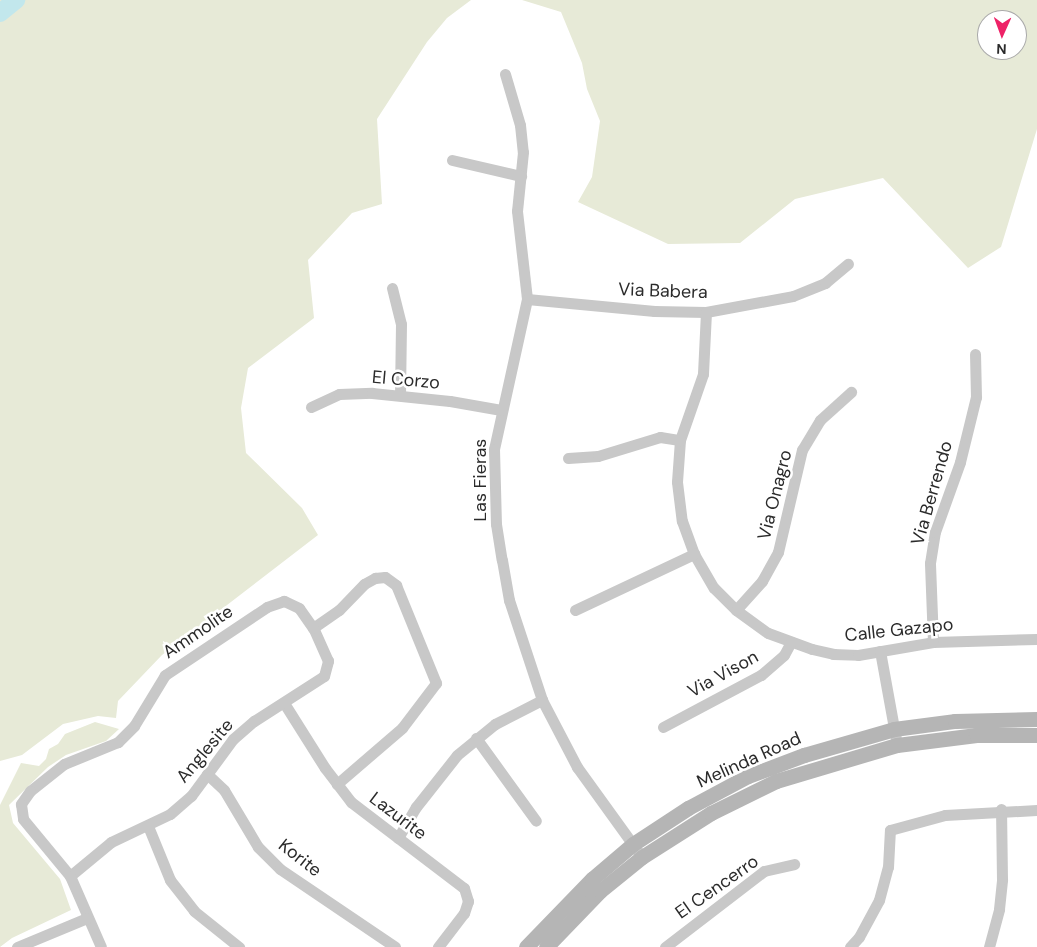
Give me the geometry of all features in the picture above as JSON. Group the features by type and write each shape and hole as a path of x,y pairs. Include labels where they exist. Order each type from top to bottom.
{"main road":[{"name":"Melinda Road","path":"546,947 637,850 688,808 748,776 804,755 894,729 956,721 1037,719"},
{"name":"Melinda Road","path":"526,947 592,878 637,850 767,785 848,756 897,745 976,735 1037,734"}],"street":[{"name":"Las Fieras","path":"505,74 520,125 523,152 517,211 527,299 494,448 496,524 509,600 542,700 578,767 637,850"},
{"path":"452,160 520,176"},
{"name":"Via Babera","path":"527,299 654,311 706,312 793,296 825,283 848,264"},
{"path":"392,288 401,324 400,394"},
{"name":"Calle Gazapo","path":"706,312 703,374 680,440 677,482 682,521 694,554 714,588 736,610 768,632 791,642 833,654 880,652 934,642 1037,639"},
{"name":"Via Berrendo","path":"934,642 930,563 935,532 960,462 976,396 975,354"},
{"name":"Via Onagro","path":"736,610 762,581 778,552 802,450 820,420 851,392"},
{"name":"El Corzo","path":"311,407 339,394 400,394 501,410"},
{"path":"568,458 598,456 660,437 680,440"},
{"path":"575,610 694,554"},
{"path":"313,628 339,610 364,584 375,578 385,577 396,585 436,683 396,734 336,784"},
{"name":"Ammolite","path":"101,947 70,876 23,820 21,804 30,791 64,764 118,742 134,726 165,675 267,607 284,601 291,604 299,608 313,628"},
{"name":"Anglesite","path":"70,876 111,842 170,814 191,796 233,739 254,721 324,676 328,660 313,628"},
{"name":"Via Vison","path":"663,727 761,676 784,655 791,642"},
{"path":"880,652 897,745"},
{"path":"398,838 441,772 476,738 513,713 542,700"},
{"name":"Lazurite","path":"284,702 336,784 351,802 464,888 468,901 464,913 438,947"},
{"path":"476,738 536,821"},
{"name":"Korite","path":"207,774 224,790 258,847 280,869 395,947"},
{"path":"850,947 859,938 879,900 888,867 890,830 945,815 1001,810 1037,810"},
{"path":"990,947 999,909 1002,879 1001,810"},
{"path":"148,826 170,880 194,911 239,947"},
{"name":"El Cencerro","path":"665,947 764,871 794,864"},
{"path":"17,947 87,918"}],"green space":[{"path":"0,0 471,0 447,18 427,42 377,119 382,204 352,213 308,260 314,318 248,368 241,408 246,453 302,508 318,535 162,655 118,701 116,718 98,716 63,724 22,755 0,761"},
{"path":"522,0 1037,0 1037,129 1001,247 968,268 883,178 795,199 740,243 668,244 578,202 592,177 600,121 587,89 582,63 561,12"},
{"path":"95,722 119,729 106,741 66,755 48,767 9,805 13,823 60,879 71,910 12,938 0,947 0,805 21,763 39,766 46,759 49,749 58,744 65,734"}],"waterway":[{"path":"0,13 16,0"}]}
